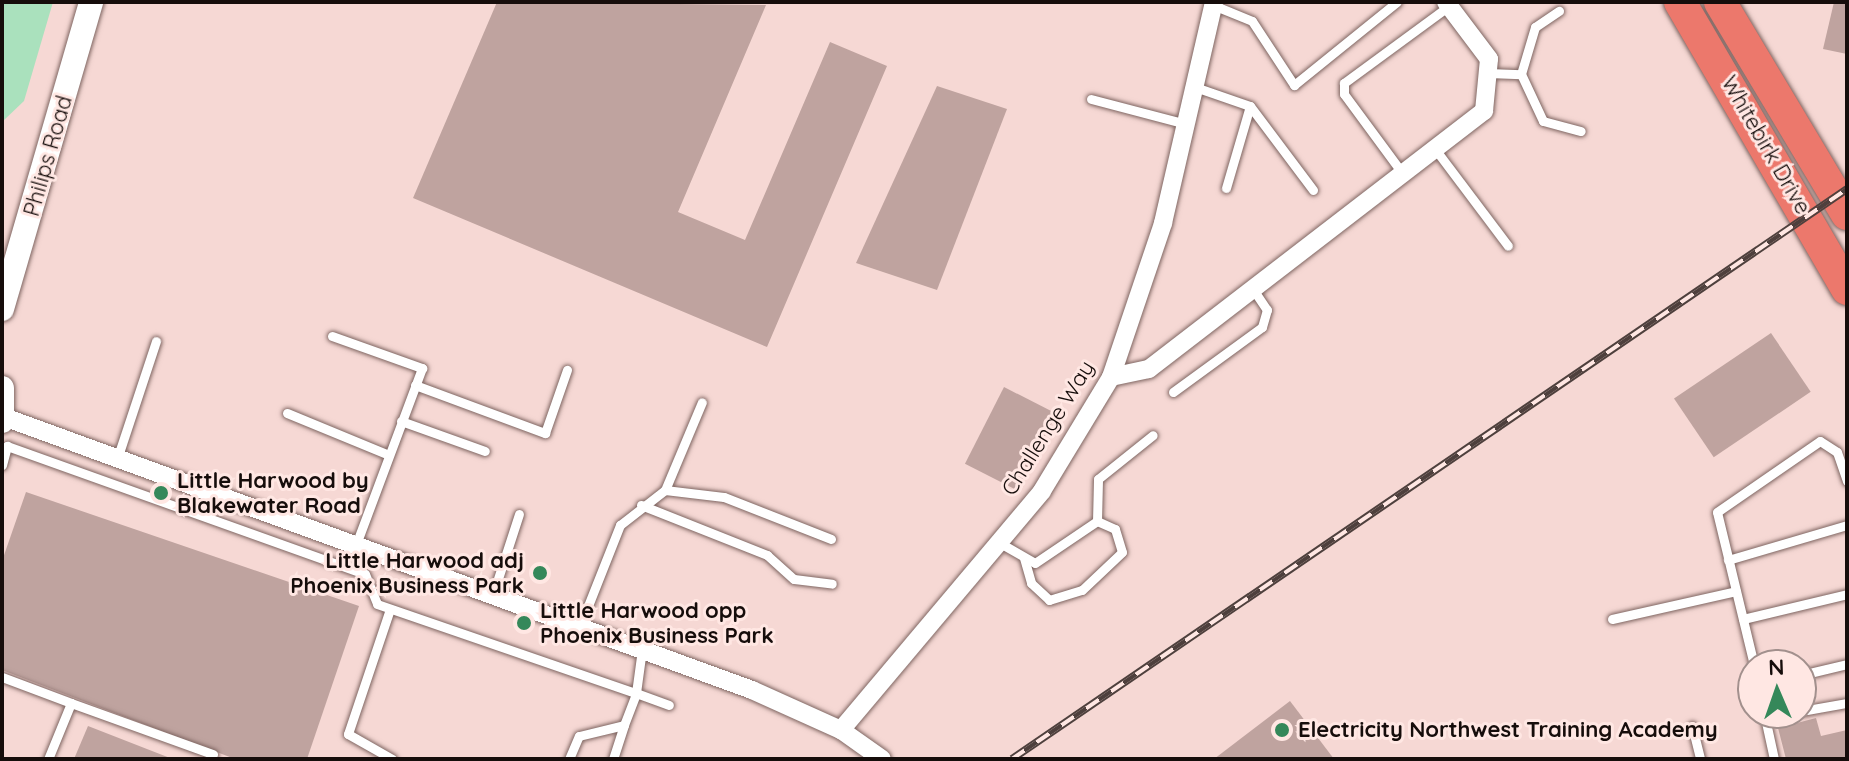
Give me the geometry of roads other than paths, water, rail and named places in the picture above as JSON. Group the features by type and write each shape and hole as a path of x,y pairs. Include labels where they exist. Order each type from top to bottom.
{"highway":[{"name":"Whitebirk Drive","path":"1680,2 1847,289"},
{"name":"Whitebirk Drive","path":"1720,2 1847,214"}],"street":[{"name":"Philips Road","path":"2,309 91,2"},
{"name":"Challenge Way","path":"841,730 1042,491 1111,377 1163,223 1214,3"},
{"path":"1111,377 1149,369 1484,111 1489,59 1448,4"},
{"path":"2,388 3,419 118,456 355,547 642,649 841,730 882,759"}],"lane":[{"path":"1214,3 1252,21 1294,85 1397,2"},
{"path":"1403,174 1344,94 1344,83 1448,4"},
{"path":"1559,11 1535,27 1521,74 1543,121 1581,131"},
{"path":"1488,73 1521,74"},
{"path":"1195,87 1250,106 1313,190"},
{"path":"1091,99 1186,124"},
{"path":"1226,188 1250,106"},
{"path":"1435,149 1508,246"},
{"path":"1173,392 1262,327 1267,310 1253,289"},
{"path":"332,336 422,368 355,547"},
{"path":"118,456 156,341"},
{"path":"415,385 545,433 567,370"},
{"path":"580,626 620,525 641,505 665,490 702,402"},
{"path":"287,413 389,455"},
{"path":"401,421 485,451"},
{"path":"1097,521 1098,479 1153,435"},
{"path":"1750,649 1717,512 1810,445 1829,443 1847,481"},
{"path":"2,465 7,446 365,574 377,604 669,705"},
{"path":"665,490 724,497 831,539"},
{"path":"641,505 767,555 794,579 832,584"},
{"path":"493,594 519,514"},
{"path":"1000,543 1024,558 1047,560 1097,521"},
{"path":"1024,558 1038,592 1049,600 1073,594 1122,552 1115,529 1097,521"},
{"path":"1728,560 1847,525"},
{"path":"1612,619 1736,591"},
{"path":"1743,619 1847,594"},
{"path":"390,609 348,734 392,759"},
{"path":"613,759 636,693 642,649"},
{"path":"1817,671 1847,664"},
{"path":"2,677 213,754"},
{"path":"48,759 71,703"},
{"path":"1817,708 1847,703"},
{"path":"569,759 579,736 624,725"},
{"path":"1692,726 1700,759"},
{"path":"1767,729 1774,759"}],"railway":[{"path":"1012,759 1847,189"}],"place":[{"name":"Little Harwood by Blakewater Road","path":"161,493"},
{"name":"Little Harwood adj Phoenix Business Park","path":"540,573"},
{"name":"Little Harwood opp Phoenix Business Park","path":"524,623"},
{"name":"Electricity Northwest Training Academy","path":"1282,730"}]}
